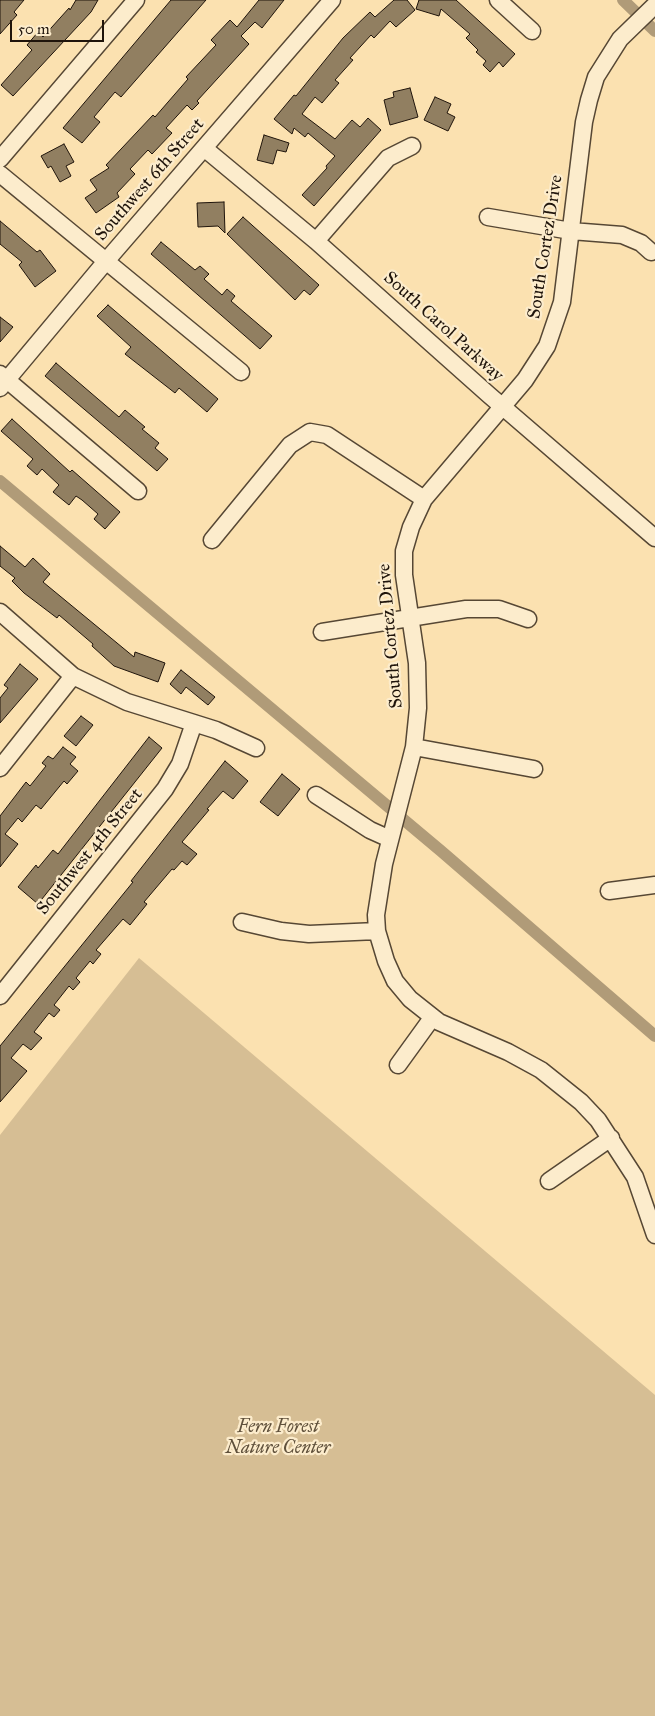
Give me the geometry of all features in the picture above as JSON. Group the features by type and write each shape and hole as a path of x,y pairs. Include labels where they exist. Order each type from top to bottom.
{"street":[{"path":"0,159 136,0"},
{"name":"Southwest 6th Street","path":"2,380 332,0"},
{"path":"498,0 532,31"},
{"name":"South Cortez Drive","path":"655,5 632,25 607,57 596,77 584,122 562,302 556,325 536,366 424,499 411,527 404,551 405,583 418,684 414,747 391,834 378,897 377,931 386,961 395,981 410,999 432,1018 448,1028 519,1057 552,1077 590,1111 611,1138 635,1177 655,1235"},
{"path":"316,241 388,158 412,146"},
{"name":"South Carol Parkway","path":"204,148 316,241 503,407 655,538"},
{"path":"0,174 241,372"},
{"path":"488,217 571,231 622,235 641,243 651,252"},
{"path":"2,380 138,490"},
{"path":"212,540 290,445 310,432 327,435 424,499"},
{"path":"322,632 466,609 498,609 528,619"},
{"path":"0,612 73,676 127,702 194,723 256,748"},
{"path":"0,768 73,676"},
{"name":"Southwest 4th Street","path":"0,996 165,789 180,764 194,723"},
{"path":"414,747 534,769"},
{"path":"316,795 370,830 391,834"},
{"path":"609,891 655,885"},
{"path":"242,922 281,931 310,934 377,931"},
{"path":"398,1065 432,1018"},
{"path":"549,1181 611,1138"}],"green space":[{"name":"Fern Forest Nature Center","path":"139,958 655,1395 655,1716 0,1716 0,1135"}],"building":[{"path":"0,0 24,0 14,12 17,15 0,34"},
{"path":"76,0 98,0 91,12 13,96 1,85 32,50 27,45 38,32 43,37 69,8 70,10"},
{"path":"171,0 206,0 121,97 115,92 94,117 100,122 82,143 63,128"},
{"path":"259,0 284,0 262,28 255,22 241,36 249,44 197,101 199,103 192,110 187,105 166,128 172,133 152,154 148,150 130,169 135,174 117,193 119,197 96,213 85,198 97,190 90,180 109,168 106,165 153,115 155,117 188,79 186,77 216,45 211,40 230,20 237,27"},
{"path":"394,0 407,0 415,10 396,27 390,21 374,38 371,35 350,58 353,60 335,80 339,83 322,103 315,97 302,114 335,139 352,120 360,127 368,118 381,130 314,206 302,195 327,168 326,166 335,156 308,133 305,137 294,128 292,134 274,119 294,95 296,96 343,38 370,12 375,17"},
{"path":"419,0 456,0 515,54 503,67 499,62 490,72 483,65 486,61 476,52 478,50 466,38 470,34 441,9 439,16 416,9"},
{"path":"410,88 418,117 390,125 384,100 394,97 393,92"},
{"path":"435,97 451,104 447,113 455,117 448,131 424,120"},
{"path":"264,135 289,143 286,152 277,150 273,164 257,160"},
{"path":"64,144 74,162 66,166 71,176 60,182 51,166 48,168 41,156"},
{"path":"224,202 225,233 218,226 198,227 197,203"},
{"path":"243,217 319,285 310,295 304,290 295,300 227,234"},
{"path":"0,221 37,252 40,250 56,271 35,287 19,265 22,262 0,244"},
{"path":"161,242 195,270 200,266 209,274 204,279 222,295 227,289 235,296 231,301 272,336 260,349 151,254"},
{"path":"108,305 218,399 207,412 179,388 175,393 125,354 131,347 97,316"},
{"path":"0,317 13,327 0,342"},
{"path":"56,363 119,417 125,410 145,427 142,429 159,443 155,448 168,459 157,471 45,376"},
{"path":"12,419 70,472 72,470 120,512 105,529 94,519 98,514 82,500 76,496 69,505 53,492 59,485 42,469 37,475 27,466 33,459 1,431"},
{"path":"0,546 25,567 33,558 50,574 43,582 134,657 135,652 165,663 158,682 114,666 92,646 93,644 59,615 57,618 24,593 12,581 15,578 0,566"},
{"path":"20,664 38,679 0,723 0,698 8,688 4,685"},
{"path":"181,670 215,697 208,705 186,687 181,694 170,684"},
{"path":"81,716 93,725 76,746 64,736"},
{"path":"149,737 162,748 38,904 18,887 36,865 38,868 53,850 58,854"},
{"path":"63,747 76,757 70,764 78,771 67,784 64,781 41,809 36,805 22,822 18,818 5,834 18,844 0,867 0,816 26,782 30,786 46,766 42,763 48,756 53,759"},
{"path":"225,761 248,781 233,799 223,791 207,809 209,810 182,842 197,854 187,865 182,861 174,870 172,869 144,902 147,904 130,925 123,919 96,950 101,954 93,964 90,961 76,978 80,982 73,990 69,986 54,1005 60,1010 54,1017 49,1013 34,1032 42,1038 31,1050 23,1044 11,1058 27,1071 0,1102 0,1046 133,882 131,881"},
{"path":"282,774 300,789 278,816 260,802"}],"waterway":[{"path":"623,0 655,31"},
{"path":"0,481 441,851 655,1036"}]}
